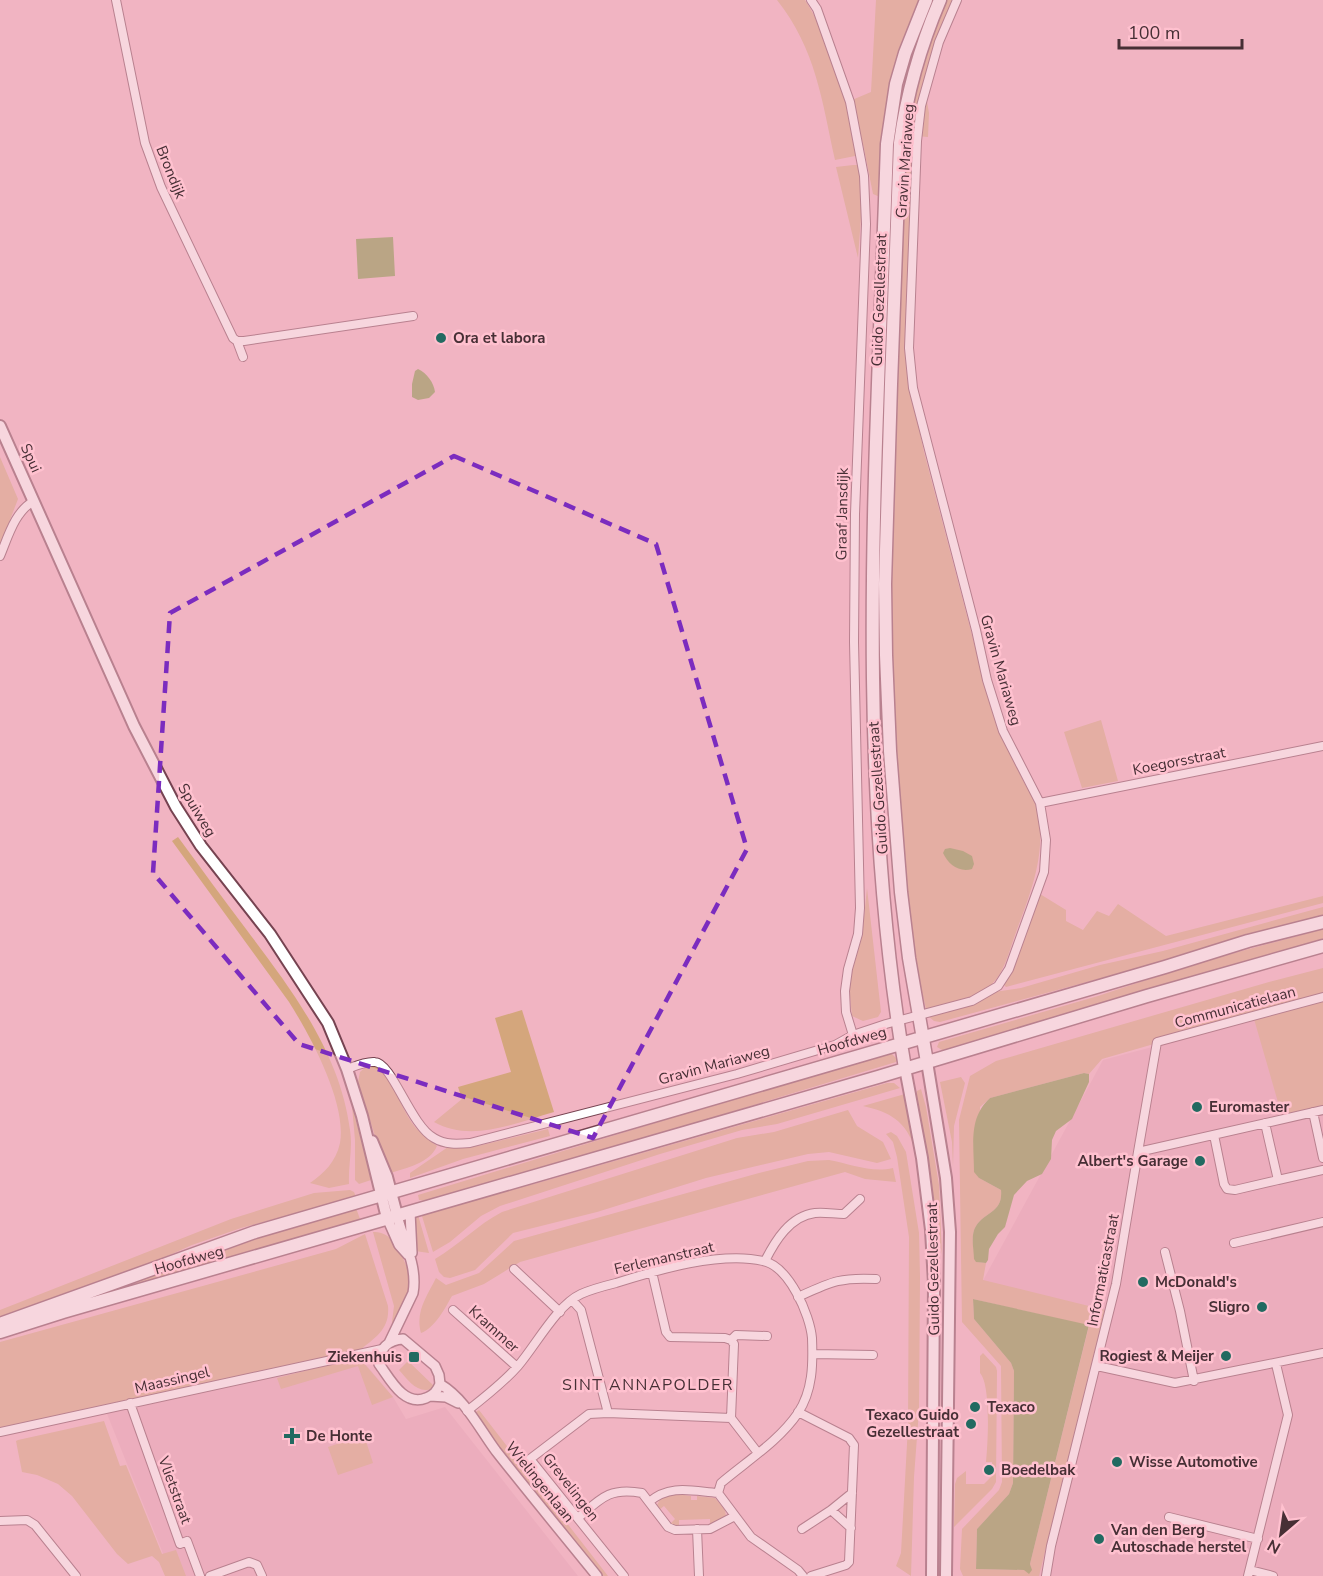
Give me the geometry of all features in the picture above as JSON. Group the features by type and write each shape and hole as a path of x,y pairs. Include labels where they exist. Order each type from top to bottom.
{"main road":[{"name":"Guido Gezellestraat","path":"926,0 905,53 896,84 887,144 874,549 874,756 888,951 905,1068 922,1158 931,1230 934,1283 932,1576"},
{"name":"Guido Gezellestraat","path":"940,0 915,63 905,103 900,142 885,584 889,739 897,840 908,946 945,1178 950,1232 946,1576"},
{"name":"Spui","path":"0,426 34,501"},
{"name":"Spuiweg","path":"34,501 134,726 176,807 201,846 270,934 328,1023 387,1177 386,1193"},
{"name":"Hoofdweg","path":"0,1324 255,1232 1248,941 1323,922"},
{"name":"Hoofdweg","path":"0,1332 1323,946"},
{"path":"386,1193 392,1217"}],"street":[{"name":"Brondijk","path":"116,0 145,143 161,187 243,357"},
{"name":"Graaf Jansdijk","path":"811,0 817,9 839,66 850,102 864,176 866,224 855,514 854,642 860,908 858,934 844,991 846,1012 853,1035"},
{"name":"Gravin Mariaweg","path":"347,1069 374,1062 385,1066 408,1110 424,1131 449,1144 470,1143 737,1074 835,1045 853,1035 972,1001 998,986 1009,969 1044,872 1046,840 1040,803 1003,731 987,680 912,388 909,348 917,141 921,106 939,42 957,0"},
{"path":"237,341 413,316"},
{"path":"0,556 20,512 34,501"},
{"name":"Koegorsstraat","path":"1040,803 1323,746"},
{"name":"Communicatielaan","path":"1138,1152 1157,1042 1323,997"},
{"path":"1138,1152 1323,1110"},
{"path":"1313,1112 1323,1158"},
{"path":"1265,1123 1278,1180"},
{"path":"1214,1135 1227,1189 1235,1190 1323,1170"},
{"name":"Informaticastraat","path":"1046,1576 1051,1546 1116,1284 1138,1152"},
{"path":"718,1493 721,1483 776,1439 798,1412 810,1388 813,1354 811,1325 789,1281 765,1261 786,1228 813,1214 844,1214 860,1199"},
{"path":"379,1364 414,1286 410,1212"},
{"path":"392,1217 399,1245 411,1258"},
{"path":"1233,1243 1323,1222"},
{"path":"1165,1251 1194,1381"},
{"name":"Ferlemanstraat","path":"465,1408 517,1367 560,1312 580,1294 652,1272 723,1258 765,1261"},
{"path":"514,1269 560,1312"},
{"path":"652,1272 666,1332 670,1337 731,1340 736,1335 767,1335"},
{"path":"798,1297 832,1281 852,1278 876,1279"},
{"path":"572,1300 581,1310 608,1413 731,1418"},
{"name":"Krammer","path":"453,1310 517,1367"},
{"path":"403,1339 404,1312"},
{"path":"350,1355 374,1353 403,1339"},
{"path":"350,1355 367,1357 379,1364 402,1394 419,1400 430,1396 435,1393 440,1384 435,1366 403,1339"},
{"path":"731,1340 734,1344 731,1418 758,1453"},
{"path":"1097,1366 1175,1383 1194,1381 1323,1353"},
{"path":"813,1354 873,1355"},
{"name":"Maassingel","path":"0,1432 350,1355"},
{"path":"1273,1576 1249,1573 1288,1414 1276,1364"},
{"name":"Wielingenlaan","path":"440,1384 449,1390 465,1408 597,1576"},
{"path":"430,1396 446,1397 465,1408"},
{"name":"Vlietstraat","path":"130,1403 180,1544 187,1541 200,1576"},
{"path":"798,1412 849,1438 854,1445 849,1562 811,1576"},
{"name":"Grevelingen","path":"608,1413 589,1414 530,1459 624,1576"},
{"path":"578,1518 606,1495 627,1490 642,1493 668,1527 675,1530 710,1529 735,1516"},
{"path":"649,1502 659,1494 671,1490 718,1493 751,1537 798,1570 802,1576"},
{"path":"802,1529 852,1493"},
{"path":"831,1510 851,1528"},
{"path":"1168,1516 1258,1539"},
{"path":"0,1521 27,1520 35,1525 76,1576"},
{"path":"697,1529 699,1576"},
{"path":"210,1576 249,1562 257,1565 262,1576"}],"highlighted area":[{"path":"454,456 656,544 747,849 593,1138 299,1044 153,873 170,613"}],"shaded area":[{"path":"777,0 805,0 815,17 842,89 857,146 855,156 835,160 816,76 801,37"},
{"path":"876,0 921,0 900,53 880,197 873,194 852,100 871,92"},
{"path":"945,0 960,0 941,44 926,96 929,113 928,137 916,136 906,367 924,452 988,696 1003,737 1036,805 1040,842 1039,859 1031,891 1006,962 997,978 987,988 971,996 926,1009 912,949 904,887 905,857 891,690 891,531 905,136 917,73"},
{"path":"859,165 861,179 862,204 858,258 836,167"},
{"path":"393,237 395,276 358,279 356,239"},
{"path":"418,369 433,385 435,392 429,398 418,400 412,397 412,384 415,371"},
{"path":"0,457 18,499 0,546"},
{"path":"1101,720 1118,781 1082,788 1064,732"},
{"path":"178,837 280,975 325,1048 345,1101 351,1144 349,1184 329,1188 310,1183 329,1166 336,1156 340,1143 341,1127 338,1109 325,1070 307,1032 289,1002 172,841"},
{"path":"950,848 972,856 974,864 972,869 958,869 951,864 943,853 945,849"},
{"path":"867,888 881,1012 878,1017 863,1021 852,1016 849,987 851,969 862,937"},
{"path":"1040,894 1066,910 1066,921 1083,930 1097,911 1109,916 1118,904 1166,936 1323,896 1323,903 1006,987 1003,984 1013,967"},
{"path":"1323,907 1323,918 940,1022 928,1016 971,1004 994,992 1021,988"},
{"path":"1323,929 1323,942 952,1049 942,1050 937,1047 939,1042 1098,996 1194,964"},
{"path":"1323,968 1323,995 1102,1059 1089,1074 1084,1073 990,1098 980,1107 979,1178 1001,1190 1001,1198 996,1208 980,1221 973,1234 975,1259 977,1262 986,1263 983,1280 1105,1310 1039,1576 963,1576 960,1569 962,1529 999,1490 1002,1482 1001,1366 962,1322 959,1120 970,1076 996,1061","holes":["973,1299 1089,1326 1030,1564 1031,1568 1024,1570 976,1569 977,1529 1009,1494 1013,1483 1014,1371 1011,1363 974,1319"]},
{"path":"1323,1000 1323,1106 1282,1116 1254,1019"},
{"path":"1323,1002 1323,1576 1028,1576 1090,1325 974,1297 1103,1060"},
{"path":"522,1010 554,1112 509,1126 478,1131 448,1128 434,1122 462,1099 458,1087 511,1072 495,1018"},
{"path":"882,1054 892,1054 897,1059 896,1062 642,1139 426,1201 419,1200 418,1195"},
{"path":"368,1065 380,1068 412,1123 437,1146 434,1152 423,1161 391,1173 381,1155 358,1082 360,1072"},
{"path":"1084,1073 1089,1074 1089,1082 1072,1119 1056,1131 1052,1140 1051,1159 1042,1174 1027,1181 1014,1195 1005,1227 989,1249 988,1260 986,1263 976,1262 974,1259 974,1230 980,1221 996,1208 1001,1198 1001,1190 979,1178 974,1172 973,1142 978,1114 990,1098"},
{"path":"961,1077 965,1083 954,1126 953,1167 952,1142 940,1082"},
{"path":"887,1083 894,1083 900,1088 777,1124 742,1130 660,1154 500,1206 481,1216 450,1242 433,1252 421,1213 503,1190 534,1184"},
{"path":"921,1089 939,1185 942,1255 916,1095"},
{"path":"905,1094 915,1149 907,1131 896,1119 881,1111 863,1106"},
{"path":"352,1106 371,1177 371,1180 359,1184 355,1180"},
{"path":"848,1110 857,1126 883,1142 891,1159 877,1163 829,1152 808,1154 706,1178 597,1212 513,1233 475,1270 450,1278 444,1277 439,1272 435,1259 502,1212 737,1138 774,1132"},
{"path":"548,1129 550,1136 463,1159 410,1178 410,1173 448,1147 478,1146"},
{"path":"891,1132 897,1136 906,1152 919,1233 919,1410 911,1576 896,1566 901,1553 908,1426 909,1237 897,1157 893,1142 886,1134"},
{"path":"829,1160 869,1169 893,1168 896,1182 865,1179 845,1172 520,1262 484,1284 452,1296 435,1322 421,1333 421,1311 436,1278 446,1285 479,1273 514,1241 759,1173 808,1161"},
{"path":"350,1190 356,1197 241,1228 192,1245 141,1268 0,1322 0,1310 231,1219 314,1193"},
{"path":"356,1208 360,1219 137,1285 134,1283 225,1248"},
{"path":"418,1215 429,1253 415,1251 413,1221"},
{"path":"373,1232 388,1236 394,1242 412,1279 395,1326 392,1322 394,1306"},
{"path":"365,1234 388,1306 388,1314 381,1332 360,1350 0,1428 0,1342 336,1249"},
{"path":"973,1299 1089,1325 1030,1564 1032,1570 1029,1574 1024,1570 976,1569 977,1529 1009,1494 1013,1483 1014,1371 1011,1363 974,1319"},
{"path":"983,1353 997,1371 996,1482 992,1489 954,1527 957,1478 966,1471 966,1484 984,1484 991,1477 992,1462 986,1462 988,1429 986,1389 980,1373 980,1356"},
{"name":"De Honte","path":"352,1359 362,1361 367,1366 393,1397 406,1419 445,1407 578,1576 172,1576 91,1374"},
{"path":"352,1359 362,1361 393,1397 372,1405 358,1366 281,1389 277,1378"},
{"path":"408,1361 434,1386 432,1389 422,1390 409,1382 399,1370"},
{"path":"479,1410 608,1576 603,1576 473,1414"},
{"path":"104,1421 120,1466 126,1465 162,1554 176,1550 186,1576 165,1576 159,1562 152,1556 128,1564 117,1554 72,1496 58,1484 37,1475 22,1472 16,1441"},
{"path":"364,1435 373,1463 338,1475 328,1447"},
{"path":"669,1493 691,1496 691,1500 697,1500 697,1496 715,1498 725,1510 726,1516 710,1526 710,1519 679,1520 679,1527 670,1524 675,1519 664,1506 659,1510 657,1505 662,1496"}],"place":[{"name":"Ora et labora","path":"441,338"},
{"name":"Euromaster","path":"1197,1107"},
{"name":"Albert's Garage","path":"1200,1161"},
{"name":"McDonald's","path":"1143,1282"},
{"name":"Sligro","path":"1262,1307"},
{"name":"Rogiest & Meijer","path":"1226,1356"},
{"name":"Ziekenhuis","path":"414,1357"},
{"name":"Texaco","path":"975,1407"},
{"name":"Texaco Guido Gezellestraat","path":"971,1424"},
{"name":"De Honte","path":"292,1436"},
{"name":"Wisse Automotive","path":"1117,1462"},
{"name":"Boedelbak","path":"989,1470"},
{"name":"Van den Berg Autoschade herstel","path":"1099,1539"}],"district":[{"name":"SINT ANNAPOLDER","path":"648,1384"}]}
